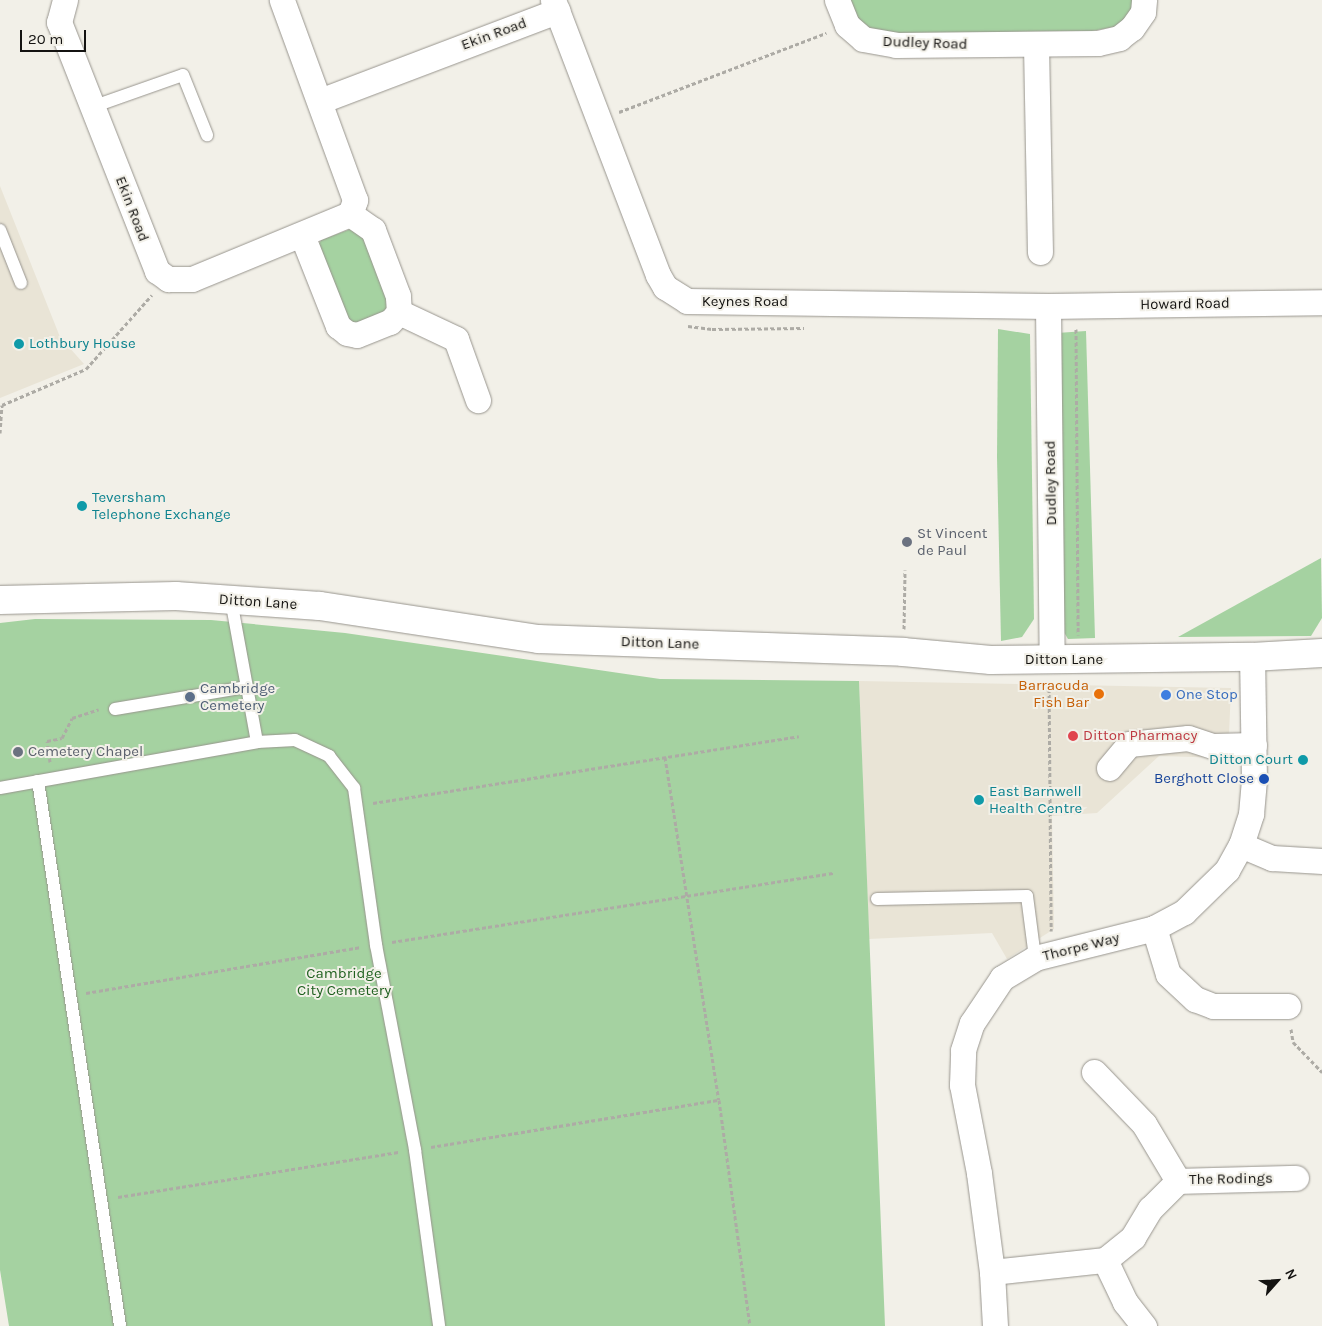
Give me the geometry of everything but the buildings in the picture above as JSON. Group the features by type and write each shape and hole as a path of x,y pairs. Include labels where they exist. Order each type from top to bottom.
{"main road":[{"name":"Ditton Lane","path":"0,600 176,596 320,606 538,639 903,652 1060,667 1322,653"}],"street":[{"name":"Ekin Road","path":"65,0 59,22 157,271 168,278"},
{"path":"168,278 192,279 350,214 355,200 350,180 282,0"},
{"path":"837,0 847,25"},
{"name":"Dudley Road","path":"847,25 863,39 896,45 1098,43 1119,38 1143,12 1144,0"},
{"name":"Ekin Road","path":"320,101 555,6"},
{"name":"Keynes Road","path":"555,6 658,276 665,287 687,301 1049,316"},
{"path":"1036,45 1040,252"},
{"path":"302,235 329,309 338,326 346,333 357,335 390,322 399,312 398,296 373,230 350,214"},
{"name":"Howard Road","path":"1049,316 1322,302"},
{"path":"399,312 456,339 478,400"},
{"name":"Dudley Road","path":"1049,316 1060,667"},
{"name":"Thorpe Way","path":"995,1326 992,1272 979,1173 962,1085 963,1050 978,1010 1002,978 1044,954 1154,928 1184,912 1208,892 1227,870 1241,845 1250,814 1254,745 1252,658"},
{"path":"1108,768 1129,744 1188,738 1213,746 1254,745"},
{"path":"1241,845 1272,858 1322,861"},
{"path":"1154,928 1168,974 1195,999 1213,1006 1288,1006"},
{"path":"1094,1072 1144,1124 1178,1181"},
{"name":"The Rodings","path":"1105,1260 1133,1237 1150,1209 1178,1181 1296,1178"},
{"path":"992,1272 1105,1260 1124,1302 1144,1326"}],"lane":[{"path":"92,107 183,74 207,134"},
{"path":"0,230 21,283"},
{"path":"231,600 257,742"},
{"path":"115,710 247,687"},
{"path":"0,788 257,742 295,740 329,756 354,788 376,945 415,1150 439,1326"},
{"path":"38,782 120,1326"},
{"path":"877,899 1027,896 1044,954"}],"path":[{"path":"597,120 847,25"},
{"path":"0,433 2,405 86,369 168,278"},
{"path":"1049,316 1076,326 1086,326"},
{"path":"684,325 712,329 810,328"},
{"path":"1044,954 1076,326"},
{"path":"903,652 905,570"},
{"path":"52,779 46,741 62,738 72,718 99,709 115,710"},
{"path":"356,806 799,736"},
{"path":"665,757 719,1100 750,1326"},
{"path":"70,995 835,873"},
{"path":"1288,1006 1292,1005 1293,1042 1322,1072"},
{"path":"101,1200 719,1100"}],"shaded area":[{"path":"0,186 60,337 84,364 0,398"},
{"path":"859,681 1231,688 1228,758 1159,756 1097,813 1052,816 1054,929 1007,959 992,933 869,939"}],"green space":[{"path":"849,0 1134,0 1135,10 1120,26 1092,31 885,34 860,25"},
{"path":"353,228 362,233 389,301 383,316 345,325 314,254 321,240"},
{"path":"998,329 1030,334 1034,619 1022,637 1001,641 997,457"},
{"path":"1086,331 1095,638 1068,639 1062,629 1057,333"},
{"path":"1321,558 1322,618 1311,636 1178,637"},
{"name":"Cambridge City Cemetery","path":"35,619 211,620 345,633 660,679 859,681 885,1326 9,1326 0,1270 0,623"}],"place":[{"name":"Lothbury House","path":"19,344"},
{"name":"Teversham Telephone Exchange","path":"82,506"},
{"name":"St Vincent de Paul","path":"907,542"},
{"name":"Barracuda Fish Bar","path":"1099,694"},
{"name":"One Stop","path":"1166,695"},
{"name":"Cambridge Cemetery","path":"190,697"},
{"name":"Ditton Pharmacy","path":"1073,736"},
{"name":"Cemetery Chapel","path":"18,752"},
{"name":"Ditton Court","path":"1303,760"},
{"name":"Berghott Close","path":"1264,779"},
{"name":"East Barnwell Health Centre","path":"979,800"}]}
